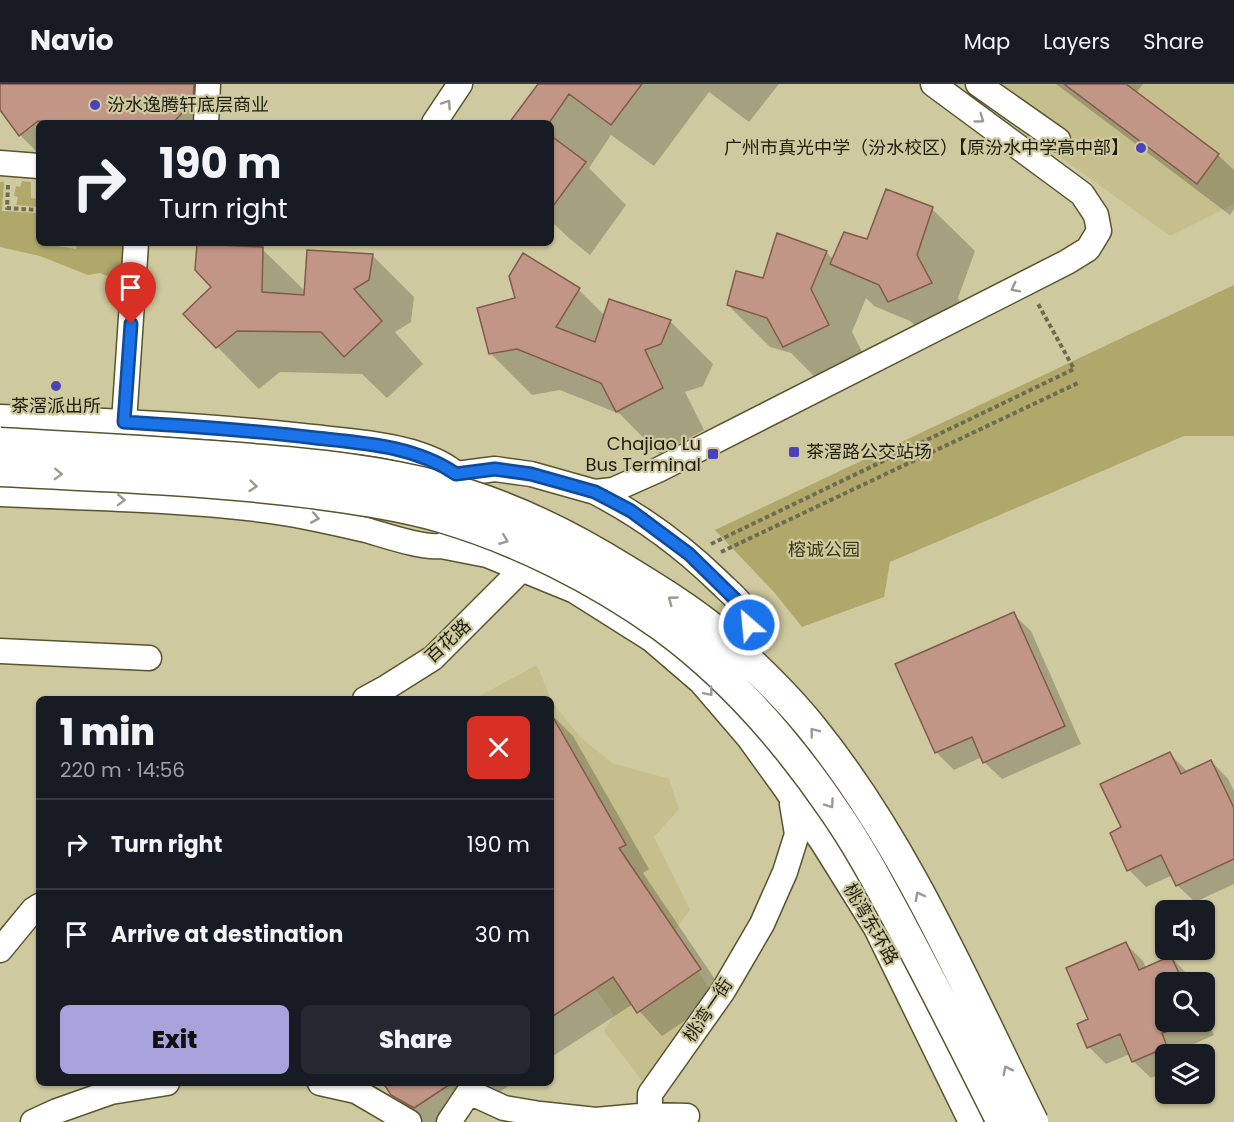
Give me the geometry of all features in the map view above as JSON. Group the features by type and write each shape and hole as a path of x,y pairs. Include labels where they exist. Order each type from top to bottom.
{"main road":[{"path":"0,443 147,451 315,465 384,474 438,486 544,524 594,550 664,594 715,630 763,675 810,726 850,779 885,832 938,930 1033,1122"},
{"path":"0,471 157,478 270,488 367,501 440,517 504,539 556,563 607,591 663,627 714,670 757,711 832,808 875,876 1002,1122"}],"street":[{"path":"206,120 208,84"},
{"path":"436,120 460,84"},
{"path":"595,492 613,490 658,470 1067,262 1088,249 1099,231 1096,215 1082,194 933,84"},
{"path":"978,84 1058,140"},
{"path":"5,163 36,166"},
{"path":"124,422 136,246"},
{"path":"0,417 124,422 255,431 363,443 411,452 444,466 456,474 462,483 466,504 461,522 450,540 441,546"},
{"path":"456,474 495,469 531,474 595,492 631,511 668,537 699,563 740,604 749,625 752,644 748,683 749,738"},
{"path":"0,494 158,501 263,509 321,519 428,545 487,555 575,591 677,655 692,661 714,658 725,648 735,627 735,612 729,592"},
{"name":"百花路","path":"370,696 433,658 522,569"},
{"name":"桃湾东环路","path":"651,639 701,682 749,738 790,796 876,928 971,1122"},
{"path":"0,651 149,658"},
{"name":"桃湾一街","path":"650,1115 650,1094 723,991 772,904 785,872 796,834 790,796"},
{"path":"0,950 36,908"},
{"path":"33,1122 111,1092 148,1086"},
{"path":"334,1086 356,1091 409,1122"},
{"path":"449,1122 469,1092 504,1108 540,1114 596,1120 650,1115 687,1116"}],"path":[{"path":"5,163 7,208 36,210"},
{"path":"723,538 1074,369 1026,282"},
{"path":"699,563 1078,382"}],"shaded area":[{"name":"广州市真光中学（汾水校区）【原汾水中学高中部】","path":"975,84 1234,84 1234,204 1170,236 969,91"},
{"path":"537,665 550,696 480,696"},
{"path":"554,704 580,737 612,763 669,779 679,809 654,837 690,910 674,931 713,995 643,1082 604,1031 614,1015 576,962 554,993"}],"green space":[{"path":"22,181 31,182 31,198 36,199 36,207 16,205 18,197 14,196 16,186 20,187"},
{"path":"0,182 4,182 2,211 36,213 36,246 76,249 76,246 135,246 123,283 100,273 88,275 40,256 0,247"},
{"name":"榕诚公园","path":"1234,285 1234,436 1184,436 890,562 884,597 802,627 774,592 715,530"}],"building":[{"name":"汾水逸腾轩底层商业","path":"0,84 194,84 193,101 176,120 36,120 36,123 19,136 0,110"},
{"path":"538,84 642,84 611,125 569,94 551,120 511,120"},
{"path":"1064,84 1126,84 1219,154 1197,184"},
{"path":"554,138 586,162 554,205"},
{"path":"886,189 933,207 917,255 932,283 888,302 879,285 830,264 844,232 867,239"},
{"path":"777,233 827,251 811,289 829,325 783,347 767,318 727,305 736,271 763,278"},
{"path":"197,246 263,247 262,292 304,295 307,250 373,254 369,280 354,289 382,321 344,357 321,332 237,331 216,348 183,314 211,287 195,270"},
{"path":"523,253 580,288 556,327 595,342 609,299 671,320 661,344 645,350 663,388 616,412 601,383 517,349 489,354 477,308 515,298 509,276"},
{"path":"1014,612 1065,726 983,763 972,737 935,753 895,664"},
{"path":"554,719 626,845 619,848 701,969 637,1013 613,977 554,1015"},
{"path":"1170,752 1181,774 1211,760 1234,808 1234,859 1176,886 1161,855 1127,871 1110,833 1121,827 1100,784"},
{"path":"1126,942 1139,970 1162,960 1173,960 1178,972 1155,972 1155,1032 1166,1032 1162,1033 1166,1044 1155,1044 1155,1052 1132,1062 1120,1034 1087,1048 1077,1024 1088,1019 1066,968"},
{"path":"385,1086 447,1086 414,1108 391,1095"}],"place":[{"name":"汾水逸腾轩底层商业","path":"95,105"},
{"name":"广州市真光中学（汾水校区）【原汾水中学高中部】","path":"1141,148"},
{"name":"茶滘派出所","path":"56,386"},
{"name":"茶滘路公交站场","path":"794,452"},
{"name":"Chajiao Lu Bus Terminal","path":"713,454"}],"route":[{"path":"131,324 124,422 255,431 363,443 411,452 444,466 456,474 495,469 531,474 595,492 631,511 689,554 740,604 749,625"}]}
